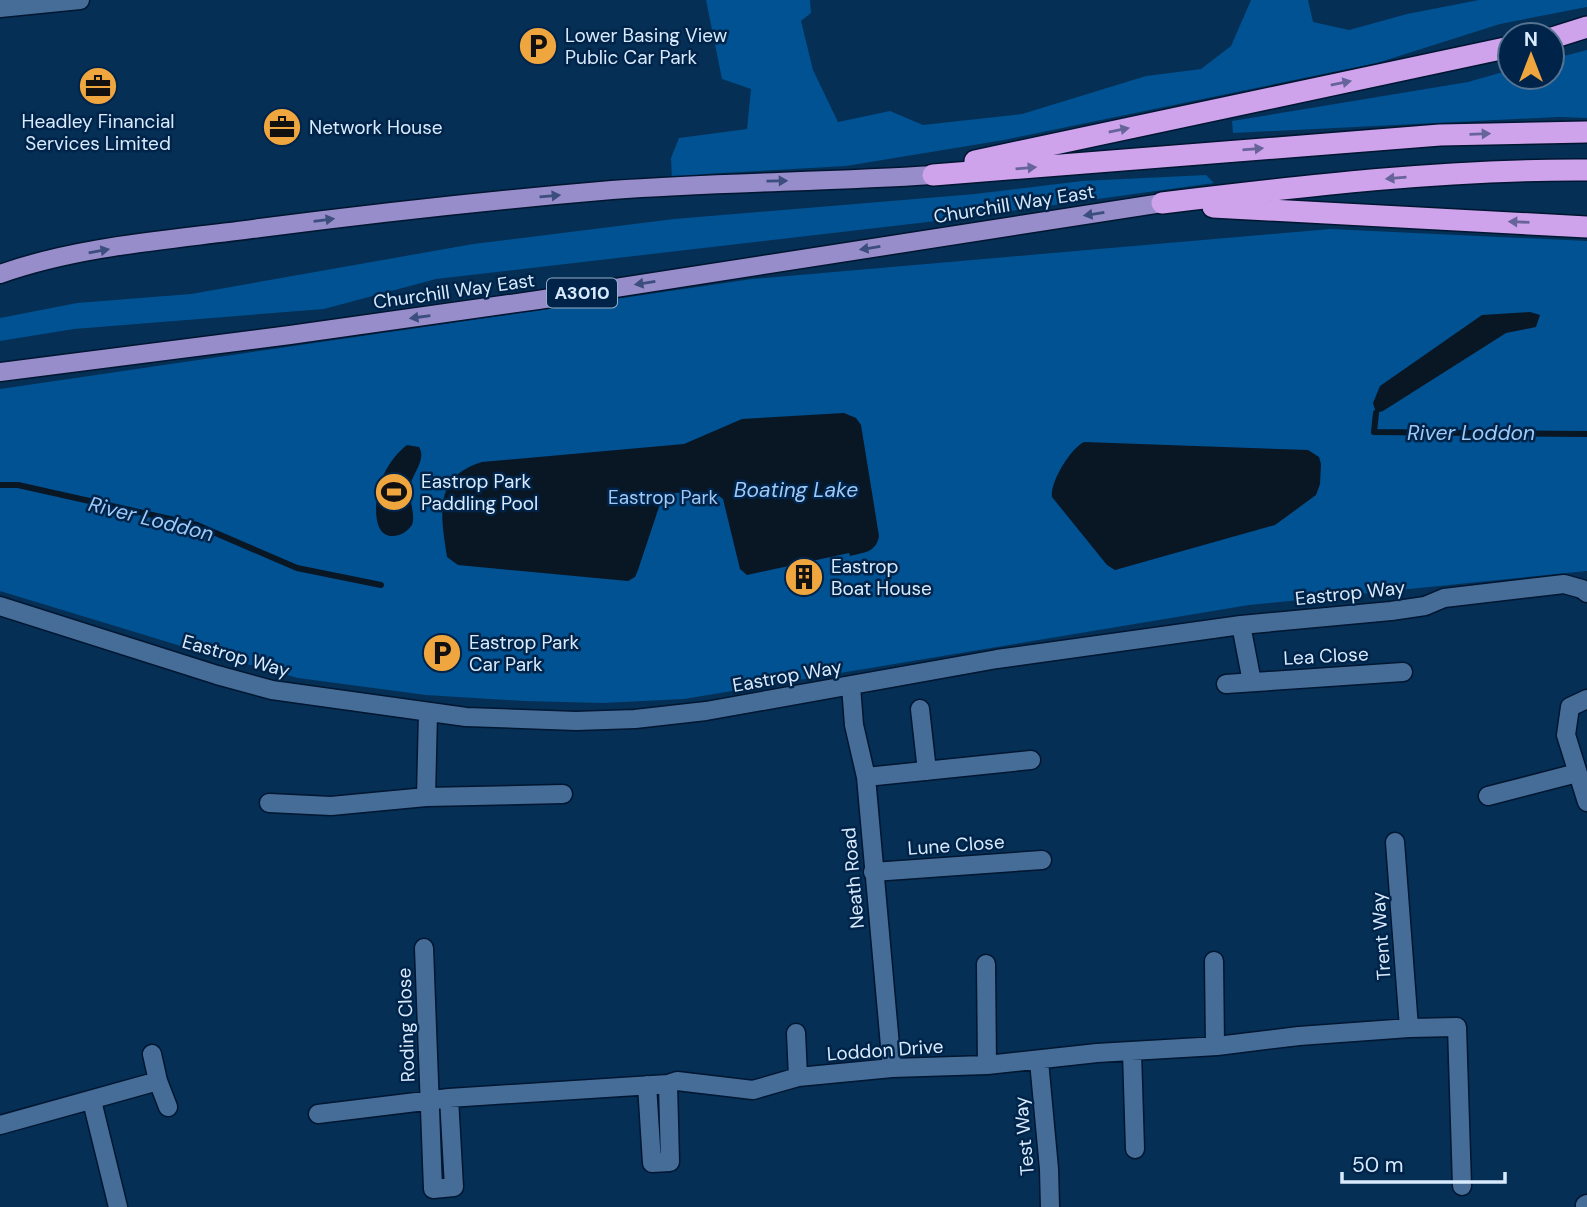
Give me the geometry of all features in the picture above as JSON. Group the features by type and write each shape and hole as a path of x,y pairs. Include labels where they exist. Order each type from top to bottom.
{"highway":[{"path":"1566,34 1587,27"},
{"path":"933,175 971,162 1496,50"},
{"path":"933,175 1440,135 1587,132"},
{"path":"1162,203 1412,177 1587,170"},
{"path":"1162,203 1316,214 1587,227"}],"main road":[{"path":"0,266 122,246 424,208 626,190 933,175"},
{"name":"Churchill Way East","path":"0,372 538,300 1162,203"},
{"path":"0,274 31,263"}],"street":[{"path":"0,8 80,0"},
{"name":"Eastrop Way","path":"0,606 217,676 272,690 466,717 576,721 635,719 706,711 997,659 1241,625 1391,611 1425,606 1444,598 1564,584 1587,593"},
{"path":"1241,625 1252,682"},
{"name":"Lea Close","path":"1226,684 1403,672"},
{"name":"Neath Road","path":"851,686 854,724 866,777 892,1068"},
{"path":"1587,699 1570,707 1566,735 1587,802"},
{"path":"920,709 927,771"},
{"path":"426,797 428,713"},
{"path":"866,777 1031,761"},
{"path":"1488,796 1577,773"},
{"path":"269,803 331,806 426,797 563,794"},
{"name":"Trent Way","path":"1395,842 1409,1028"},
{"name":"Lune Close","path":"873,872 1042,860"},
{"name":"Roding Close","path":"424,948 433,1189 454,1187 449,1098"},
{"path":"1214,961 1215,1046"},
{"path":"986,964 987,1065"},
{"name":"Loddon Drive","path":"318,1114 449,1098 668,1084 677,1081 753,1090 798,1077 892,1068 987,1065 1097,1053 1215,1046 1299,1036 1457,1027 1462,1186"},
{"path":"796,1033 798,1077"},
{"path":"1132,1052 1135,1149"},
{"path":"152,1054 168,1107"},
{"name":"Test Way","path":"1039,1061 1050,1207"},
{"path":"0,1125 158,1081"},
{"path":"647,1085 652,1163 670,1162 668,1084"},
{"path":"92,1101 118,1207"}],"green space":[{"path":"706,0 810,0 811,13 801,21 813,70 838,122 890,111 923,125 1022,114 1146,76 1201,69 1231,46 1251,0 1308,0 1313,22 1349,30 1407,14 1479,0 1587,0 1587,7 1515,21 1496,21 1496,25 1377,63 1004,140 846,166 705,174 672,182 671,158 679,138 747,129 751,89 722,79"},
{"path":"1587,50 1587,118 1559,117 1233,133 1232,121 1468,82 1496,74 1496,91 1566,91 1566,55"},
{"path":"1206,175 1214,183 945,220 436,279 324,309 74,329 0,341 0,318 77,303 191,294 473,244 674,219 975,194 1082,181"},
{"name":"Eastrop Park","path":"1330,229 1587,241 1587,571 1249,605 684,699 603,703 426,695 298,678 184,647 0,591 0,389 752,279"}],"water":[{"path":"1530,312 1540,315 1536,327 1506,333 1376,413 1373,403 1380,386 1482,315"},
{"name":"Boating Lake","path":"844,413 856,418 861,425 879,536 875,546 865,552 747,575 740,569 723,499 714,492 671,493 662,498 638,570 635,577 628,581 458,565 447,557 442,513 447,488 455,477 482,462 684,444 742,419"},
{"path":"1084,442 1308,450 1319,457 1320,484 1316,495 1275,525 1115,570 1107,565 1052,497 1054,483 1062,466"},
{"name":"Eastrop Park Paddling Pool","path":"407,445 419,447 421,452 410,487 413,521 405,532 389,536 379,526 377,517 379,487 392,461"}],"waterway":[{"name":"River Loddon","path":"1376,413 1374,432 1587,434"},
{"name":"River Loddon","path":"0,485 18,485 197,525 297,568 381,585"}],"place":[{"name":"Lower Basing View Public Car Park","path":"538,46"},
{"name":"Headley Financial Services Limited","path":"98,86"},
{"name":"Network House","path":"282,127"},
{"name":"Eastrop Park Paddling Pool","path":"394,492"},
{"name":"Eastrop Boat House","path":"804,577"},
{"name":"Eastrop Park Car Park","path":"442,653"}]}
